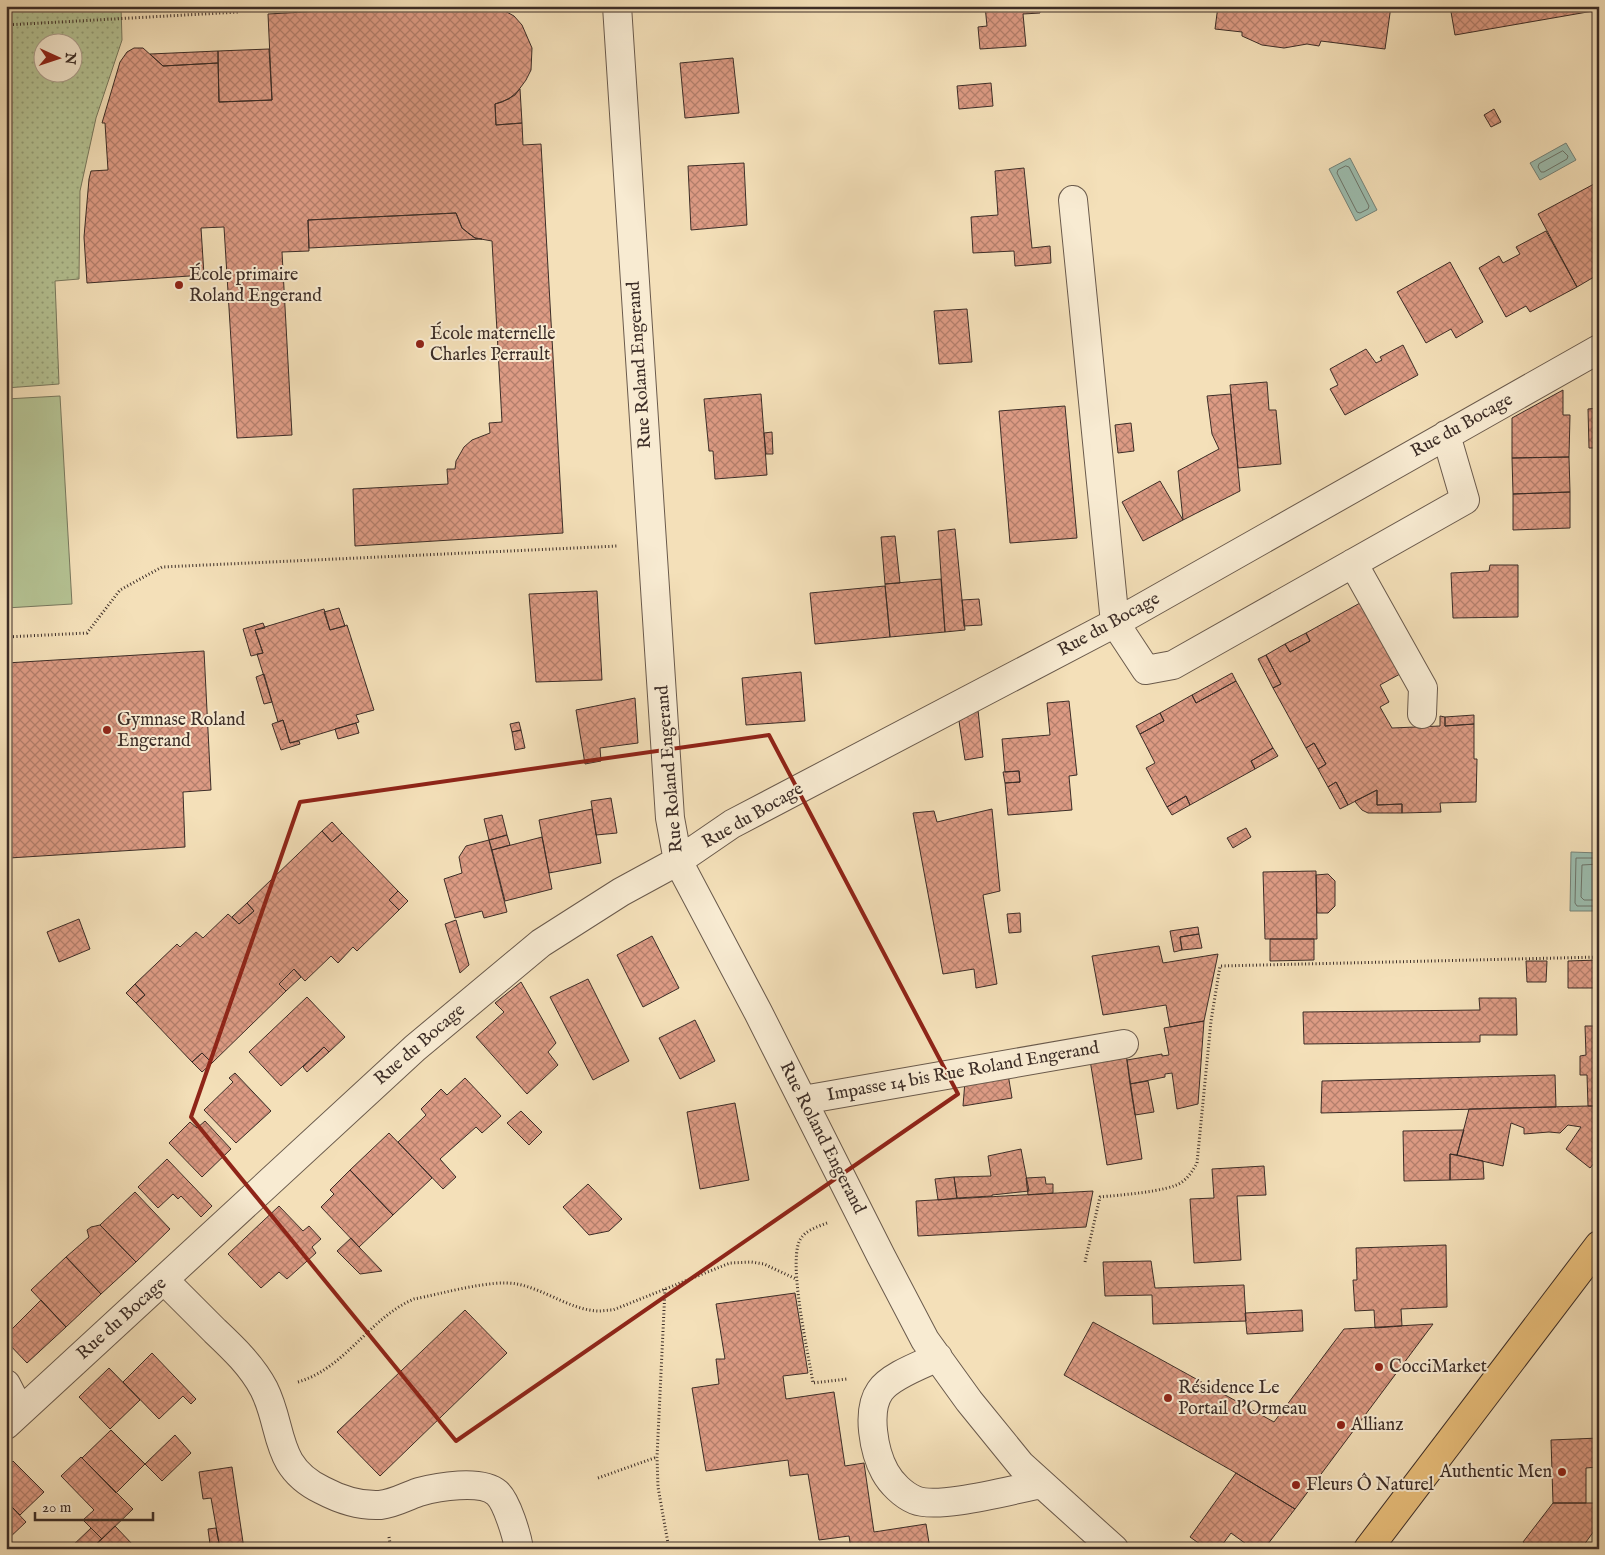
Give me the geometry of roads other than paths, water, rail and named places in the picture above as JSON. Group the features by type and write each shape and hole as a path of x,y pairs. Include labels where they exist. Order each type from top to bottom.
{"main road":[{"path":"1368,1549 1599,1245"}],"street":[{"name":"Rue Roland Engerand","path":"617,6 671,828 678,861 758,1012 925,1340 969,1401 1021,1465 1109,1547"},
{"path":"1073,200 1115,623 1146,670 1173,664 1466,500 1446,435"},
{"name":"Rue du Bocage","path":"13,1418 415,1048 541,943 621,892 678,861 732,824 1115,623 1599,349"},
{"path":"1353,563 1423,688 1422,714"},
{"name":"Impasse 14 bis Rue Roland Engerand","path":"802,1100 1124,1044"},
{"path":"164,1280 242,1357 264,1389 284,1452 296,1473 320,1490 362,1504 379,1505 397,1502 417,1493 437,1488 462,1485 481,1486 497,1493 510,1516 519,1549"},
{"path":"938,1357 888,1382 879,1392 874,1406 873,1427 876,1448 885,1472 897,1488 915,1500 930,1503 946,1503 1042,1484"},
{"path":"6,1384 13,1418"}],"water":[{"path":"1566,143 1576,160 1540,180 1530,163"},
{"path":"1350,158 1377,210 1356,221 1329,169"},
{"path":"1571,852 1599,853 1599,911 1570,911"}],"place":[{"name":"École primaire Roland Engerand","path":"179,285"},
{"name":"École maternelle Charles Perrault","path":"420,344"},
{"name":"Gymnase Roland Engerand","path":"107,730"},
{"name":"CocciMarket","path":"1379,1367"},
{"name":"Résidence Le Portail d'Ormeau","path":"1168,1398"},
{"name":"Allianz","path":"1341,1425"},
{"name":"Authentic Men","path":"1562,1472"},
{"name":"Fleurs Ô Naturel","path":"1296,1485"}]}
